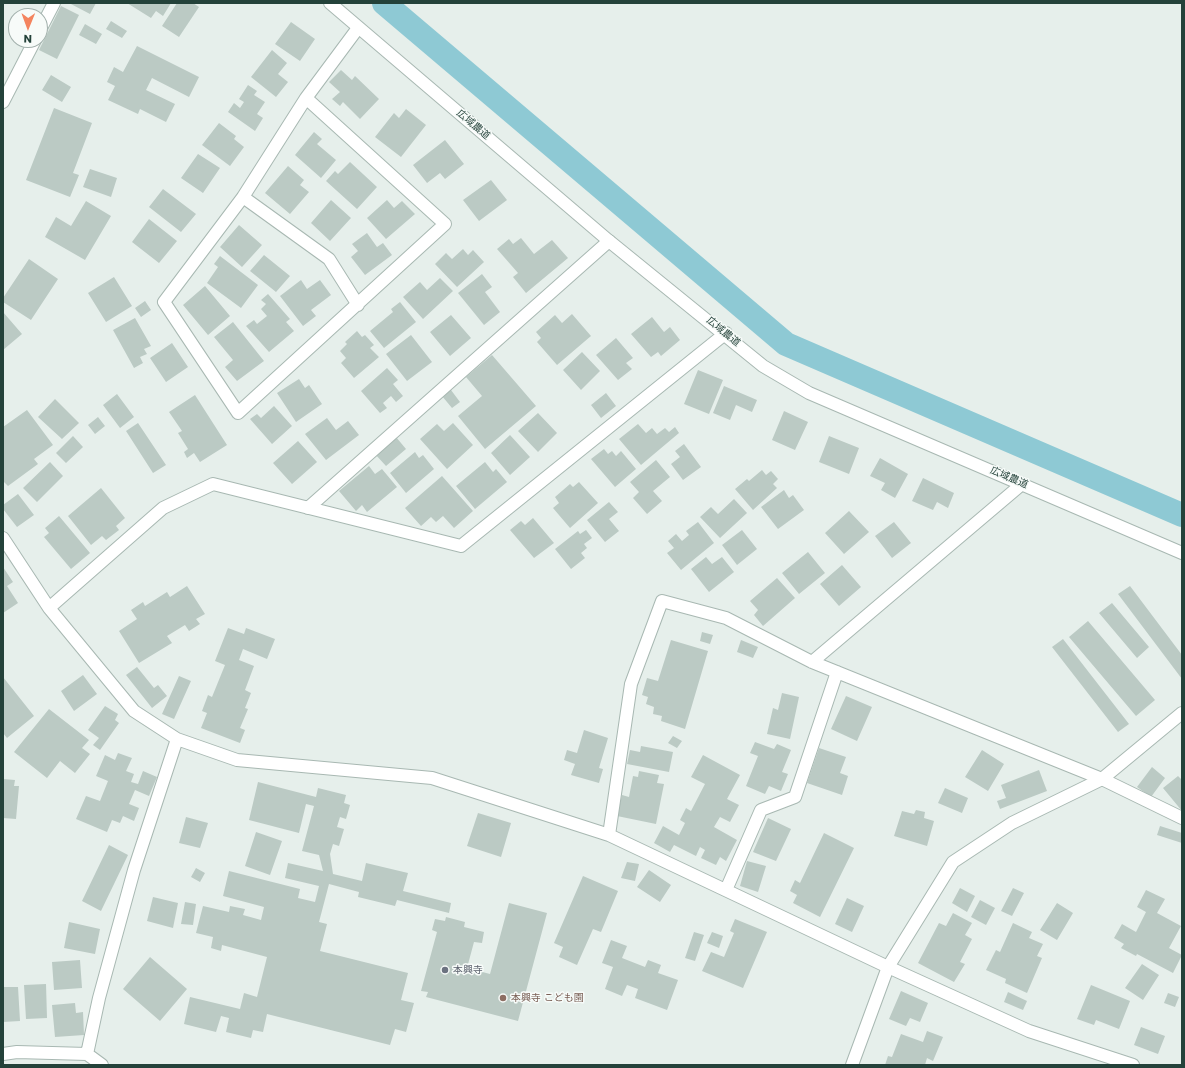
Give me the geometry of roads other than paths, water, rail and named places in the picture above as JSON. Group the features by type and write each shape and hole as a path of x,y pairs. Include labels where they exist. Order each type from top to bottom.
{"street":[{"path":"48,15 54,3"},
{"name":"広域農道","path":"330,3 609,241 726,333 763,366 809,393 1182,552"},
{"path":"306,98 445,224 358,305 238,412 164,302 243,197 306,98 358,28"},
{"path":"3,102 31,48"},
{"path":"243,197 329,259 358,305"},
{"path":"308,508 609,241"},
{"path":"49,608 163,508 213,484 461,546 726,333"},
{"path":"812,662 1022,484"},
{"path":"3,538 49,608 134,711 177,739 237,760 432,778 610,835 888,967 1029,1031 1133,1065"},
{"path":"610,835 631,684 662,601 726,618 812,662 1102,779 1182,818"},
{"path":"726,890 761,810 796,796 837,672"},
{"path":"852,1065 888,967 953,862 1012,824 1102,779 1182,713"},
{"path":"87,1054 99,998 134,870 177,739"},
{"path":"3,1054 17,1052 87,1054 102,1065"}],"waterway":[{"path":"384,3 786,344 1182,515"}],"place":[{"name":"本興寺","path":"445,970"},
{"name":"本興寺 こども園","path":"503,998"}]}
